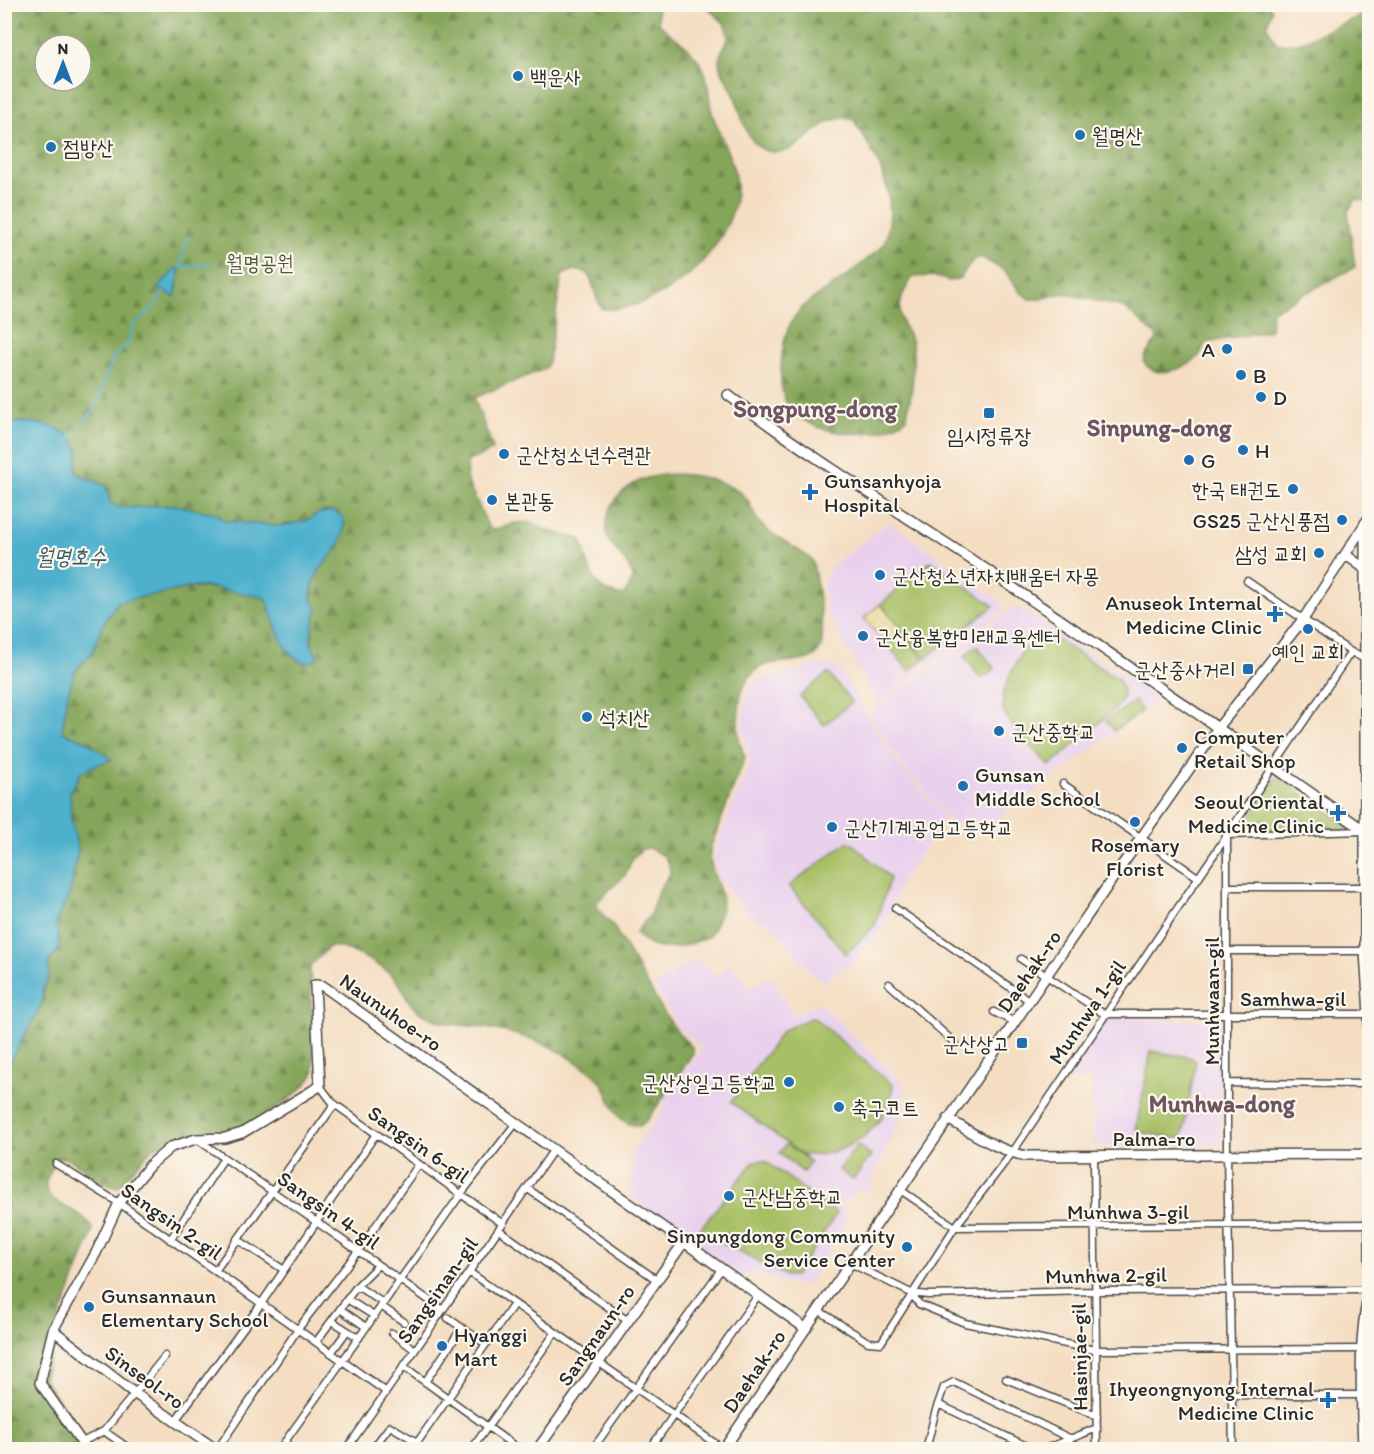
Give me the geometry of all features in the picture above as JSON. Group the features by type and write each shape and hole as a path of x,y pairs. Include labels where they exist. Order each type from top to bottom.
{"street":[{"path":"728,395 791,442 845,475 1367,831"},
{"path":"1368,520 1365,569 1367,622 1365,887 1369,1014 1370,1266"},
{"name":"Daehak-ro","path":"723,1449 1141,838 1218,728 1304,618 1368,520"},
{"path":"1341,559 1349,557 1365,569"},
{"path":"1248,581 1351,652 1365,659"},
{"name":"Munhwa 1-gil","path":"818,1310 868,1342 881,1343 955,1227 1011,1154 1104,1014 1275,768 1351,652"},
{"path":"1063,784 1199,878"},
{"path":"1227,835 1367,831"},
{"name":"Munhwaan-gil","path":"1227,835 1227,1155 1230,1395 1233,1449"},
{"path":"1227,887 1365,887"},
{"path":"895,908 1030,1000"},
{"path":"1227,951 1367,951"},
{"path":"1021,958 1104,1014"},
{"path":"889,984 956,1044"},
{"name":"Naunuhoe-ro","path":"320,1086 315,985 323,986 805,1328"},
{"path":"994,1012 1015,1022"},
{"name":"Samhwa-gil","path":"1104,1014 1369,1014"},
{"path":"1228,1083 1369,1084"},
{"path":"165,1356 104,1431 84,1446 40,1383 53,1330 96,1253 119,1203 150,1165 171,1147 196,1138 225,1138 242,1132 320,1086"},
{"name":"Sangsin 6-gil","path":"320,1086 335,1104 461,1194 501,1227 628,1321"},
{"path":"215,1271 335,1104"},
{"name":"Palma-ro","path":"948,1119 1011,1154 1094,1156 1369,1154"},
{"path":"279,1449 461,1194 516,1123"},
{"path":"175,1421 261,1304 376,1134"},
{"name":"Sangsin 4-gil","path":"196,1138 443,1310"},
{"name":"Sangsinan-gil","path":"346,1449 554,1149"},
{"name":"Hasinjae-gil","path":"1094,1156 1097,1449"},
{"path":"170,1240 224,1158"},
{"name":"Sangsin 2-gil","path":"56,1164 119,1203 385,1391"},
{"path":"217,1449 298,1329 358,1251 419,1164"},
{"path":"528,1189 657,1280"},
{"path":"899,1189 955,1227"},
{"name":"Munhwa 3-gil","path":"955,1227 1229,1227 1369,1224"},
{"path":"237,1239 284,1269"},
{"name":"Sangnaun-ro","path":"537,1449 684,1242"},
{"name":"Munhwa 2-gil","path":"849,1263 911,1293 928,1295 1094,1291 1370,1291"},
{"path":"316,1342 357,1286 378,1265"},
{"path":"592,1449 722,1267"},
{"path":"469,1272 723,1449"},
{"path":"357,1286 404,1322"},
{"path":"1363,1449 1367,1349 1366,1304 1370,1291"},
{"path":"911,1293 919,1304 964,1323 1095,1350 1367,1349"},
{"path":"649,1449 759,1294"},
{"path":"348,1299 374,1316"},
{"path":"412,1449 514,1304"},
{"path":"340,1309 366,1327"},
{"path":"448,1318 486,1344"},
{"path":"332,1321 359,1338"},
{"path":"425,1382 462,1328"},
{"name":"Sinseol-ro","path":"53,1330 134,1393 217,1449"},
{"path":"331,1353 347,1331"},
{"path":"392,1333 415,1350"},
{"path":"471,1449 555,1333"},
{"path":"403,1366 520,1449"},
{"path":"1006,1379 1097,1416"},
{"path":"926,1449 944,1387 954,1382 1071,1439"},
{"path":"1230,1395 1366,1395"},
{"path":"938,1404 1035,1449"},
{"path":"385,1449 377,1443 390,1425 417,1442"},
{"path":"1043,1449 1097,1428"},
{"path":"104,1431 131,1449"}],"shaded area":[{"path":"889,522 1001,602 1004,608 1001,613 877,704 827,612 823,587 827,573 834,564"},
{"name":"군산중학교","path":"1016,606 1152,695 1155,701 1153,705 977,833 950,820 941,811 891,749 870,713"},
{"name":"군산기계공업고등학교","path":"814,665 834,665 842,671 889,751 944,817 936,833 900,884 883,928 849,965 824,982 809,970 772,926 751,916 721,882 714,864 714,856 726,821 751,760 741,731 748,686 761,678 776,677"},
{"name":"군산상일고등학교","path":"700,961 716,975 730,964 751,988 771,975 793,1015 820,1003 907,1088 903,1100 908,1103 867,1192 858,1188 846,1205 839,1203 726,1122 712,1139 703,1134 712,1140 726,1123 846,1211 847,1221 809,1284 790,1285 757,1273 741,1276 632,1197 632,1151 666,1106 662,1101 702,1047 679,1030 654,986 684,965"},
{"path":"1116,1018 1221,1021 1221,1145 1093,1146 1092,1081 1071,1081 1068,1076 1103,1021"}],"green space":[{"name":"월명공원","path":"5,5 657,5 658,23 694,55 705,73 711,109 734,171 736,192 731,214 722,236 707,256 669,289 647,301 624,308 602,309 586,272 574,270 562,275 548,364 544,369 474,398 493,448 492,451 468,461 466,478 489,528 495,530 515,523 532,522 545,530 581,539 589,567 598,584 613,594 623,595 630,584 632,575 606,534 606,524 613,504 625,489 642,480 662,475 683,474 704,477 724,484 745,497 757,519 766,528 812,560 821,617 821,647 815,656 805,660 765,665 753,673 744,686 738,727 740,744 745,757 711,846 711,864 722,902 719,917 709,936 690,944 660,948 643,940 636,932 650,915 658,891 670,874 669,864 664,856 649,848 642,849 633,858 625,875 597,902 598,909 613,926 663,1011 679,1034 693,1048 693,1053 649,1118 640,1126 631,1124 620,1117 598,1078 566,1056 533,1040 510,1033 433,1019 416,1009 395,978 388,972 348,950 330,946 310,966 314,1071 310,1079 291,1097 266,1114 233,1131 168,1139 148,1153 118,1187 102,1182 72,1161 58,1158 46,1183 47,1191 58,1203 84,1218 93,1231 59,1320 44,1379 92,1449 4,1449 5,1082 9,1064 43,1001 46,966 60,941 56,933 56,922 70,893 78,849 71,819 70,791 82,771 110,759 86,741 62,732 67,697 75,671 93,651 103,624 118,602 173,589 211,588 249,593 266,598 284,644 296,657 306,662 312,650 313,579 319,567 333,554 344,533 344,524 338,512 323,511 306,521 279,526 225,521 218,514 176,505 119,508 110,502 108,490 98,482 78,474 76,468 78,452 74,442 67,435 48,425 25,422 5,423"},
{"path":"705,5 1268,5 1272,10 1267,26 1277,44 1298,43 1369,12 1369,201 1356,199 1348,211 1355,267 1272,311 1270,330 1206,343 1199,356 1190,363 1176,370 1162,372 1155,371 1144,362 1146,354 1157,339 1156,335 1123,307 1062,293 1041,299 1030,299 1020,292 1005,271 981,257 973,260 960,278 950,281 933,276 913,277 906,287 900,305 901,318 910,338 913,359 912,390 906,419 880,431 864,433 832,431 816,426 791,410 783,392 782,353 788,330 802,308 883,246 889,224 890,209 885,182 875,157 854,120 842,118 831,121 783,152 771,152 755,144 745,128 733,92 719,63 729,37 724,23"},
{"path":"931,561 994,606 926,658 881,604"},
{"path":"902,631 924,659 909,671 886,643"},
{"path":"1041,636 1051,636 1118,679 1123,692 1122,699 1114,710 1050,766 1016,730 1003,707 1005,687 1019,657 1024,648"},
{"path":"977,646 995,669 981,679 964,656"},
{"path":"828,673 852,702 824,725 800,696"},
{"path":"1135,701 1142,711 1114,731 1106,721"},
{"path":"1277,777 1350,827 1351,830 1241,831"},
{"path":"847,842 852,843 890,878 875,925 846,954 789,886"},
{"path":"813,1017 893,1085 883,1115 862,1138 834,1151 803,1155 731,1102 783,1030"},
{"path":"1151,1051 1189,1057 1196,1061 1183,1134 1180,1139 1139,1132 1136,1129"},
{"path":"786,1144 810,1162 803,1172 779,1153"},
{"path":"857,1145 871,1156 853,1180 839,1170"},
{"path":"754,1161 765,1161 837,1213 795,1276 786,1276 699,1230"}],"sand":[{"path":"880,604 902,630 885,644 864,618"}],"water":[{"path":"180,268 175,297 158,288 175,269"},
{"name":"월명호수","path":"5,423 36,423 58,429 67,435 74,442 78,452 76,468 78,474 106,486 110,502 119,508 176,505 218,514 225,521 279,526 306,521 319,513 334,511 343,517 344,530 336,549 317,574 313,584 311,599 317,609 311,639 318,658 308,662 299,660 291,654 284,644 273,620 268,601 262,597 210,587 193,587 118,602 103,624 93,651 75,671 67,697 62,732 86,741 112,759 82,771 70,791 71,819 78,849 70,893 56,922 60,948 48,963 49,978 42,990 43,1001 9,1064 5,1082"}],"waterway":[{"path":"180,268 188,236"},
{"path":"180,268 211,263"},
{"path":"83,423 95,409 109,368 115,355 128,344 132,327 153,308 165,291"},
{"path":"69,438 75,431"}],"place":[{"name":"백운사","path":"518,76"},
{"name":"월명산","path":"1080,135"},
{"name":"점방산","path":"51,147"},
{"name":"A","path":"1227,349"},
{"name":"B","path":"1241,375"},
{"name":"D","path":"1261,397"},
{"name":"임시정류장","path":"989,413"},
{"name":"H","path":"1243,450"},
{"name":"군산청소년수련관","path":"504,454"},
{"name":"G","path":"1189,460"},
{"name":"한국 태권도","path":"1293,489"},
{"name":"Gunsanhyoja Hospital","path":"810,492"},
{"name":"본관동","path":"492,500"},
{"name":"GS25 군산신풍점","path":"1342,520"},
{"name":"삼성 교회","path":"1319,553"},
{"name":"군산청소년자치배움터 자몽","path":"880,575"},
{"name":"Anuseok Internal Medicine Clinic","path":"1275,614"},
{"name":"예인 교회","path":"1308,629"},
{"name":"군산융복합미래교육센터","path":"863,636"},
{"name":"군산중사거리","path":"1248,669"},
{"name":"석치산","path":"587,717"},
{"name":"군산중학교","path":"999,731"},
{"name":"Computer Retail Shop","path":"1182,748"},
{"name":"Gunsan Middle School","path":"963,786"},
{"name":"Seoul Oriental Medicine Clinic","path":"1338,813"},
{"name":"Rosemary Florist","path":"1135,822"},
{"name":"군산기계공업고등학교","path":"832,827"},
{"name":"군산상고","path":"1022,1043"},
{"name":"군산상일고등학교","path":"789,1082"},
{"name":"축구코트","path":"839,1107"},
{"name":"군산남중학교","path":"729,1196"},
{"name":"Sinpungdong Community Service Center","path":"907,1247"},
{"name":"Gunsannaun Elementary School","path":"89,1307"},
{"name":"Hyanggi Mart","path":"442,1346"},
{"name":"Ihyeongnyong Internal Medicine Clinic","path":"1328,1400"}],"district":[{"name":"Songpung-dong","path":"815,408"},
{"name":"Sinpung-dong","path":"1159,427"},
{"name":"Munhwa-dong","path":"1222,1103"}]}
